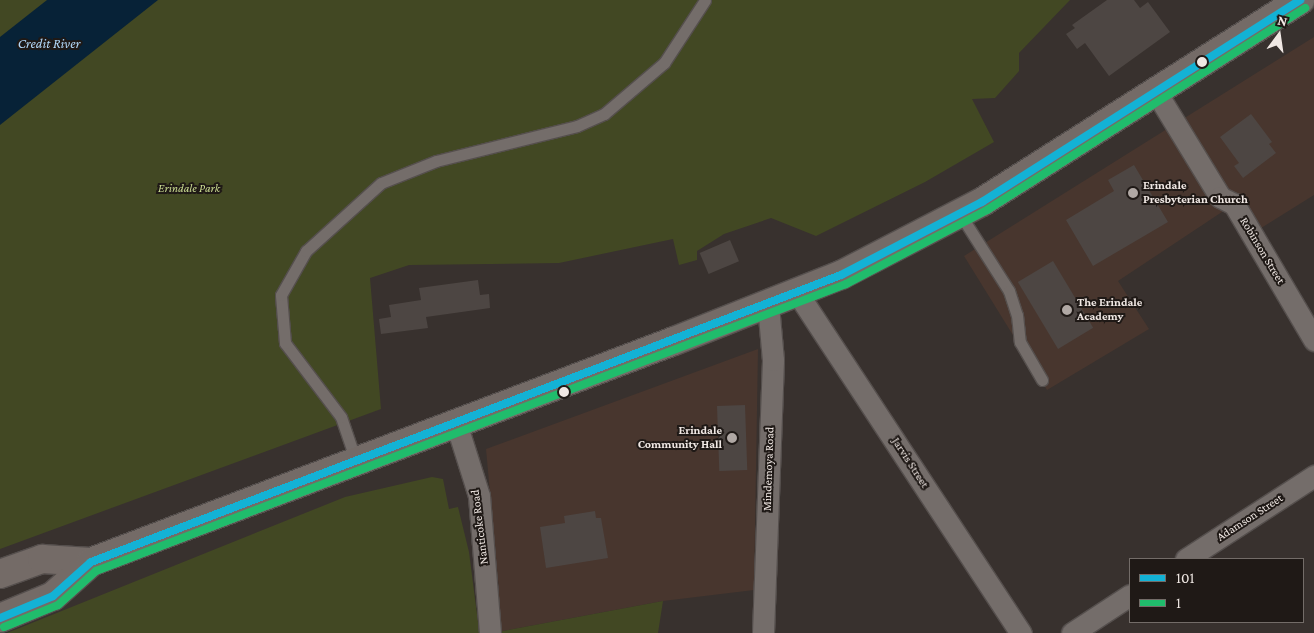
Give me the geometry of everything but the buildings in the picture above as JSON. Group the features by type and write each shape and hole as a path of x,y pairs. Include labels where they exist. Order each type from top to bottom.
{"main road":[{"path":"0,618 53,596 91,562 798,294 960,214 1300,0"},
{"path":"0,574 42,559 91,562"}],"street":[{"name":"Robinson Street","path":"1156,92 1220,197 1234,204 1314,340"},
{"name":"Jarvis Street","path":"798,294 1022,633"},
{"name":"Mindemoya Road","path":"763,633 773,360 768,305"},
{"name":"Nanticoke Road","path":"456,424 479,496 490,633"},
{"name":"Adamson Street","path":"1188,558 1314,476"},
{"path":"1072,633 1129,596"}],"lane":[{"path":"356,461 341,417 285,343 281,295 306,251 381,183 436,161 577,126 604,114 664,63 705,0"},
{"path":"960,214 1009,291 1017,314 1020,342 1042,380"}],"shaded area":[{"path":"1314,37 1314,195 1253,233 1234,204 1118,281 1149,329 1047,390 964,256"},
{"path":"758,349 754,590 663,601 498,632 499,590 486,449"}],"green space":[{"name":"Erindale Park","path":"0,0 1070,0 1019,53 1019,71 995,98 972,99 994,142 925,182 816,236 771,218 724,234 697,251 697,260 679,265 673,239 559,263 409,265 370,278 381,409 0,549"},
{"path":"432,477 443,479 449,509 458,507 469,552 479,630 498,632 663,601 658,633 7,633 345,497"}],"water":[{"name":"Credit River","path":"47,0 158,0 0,125 0,37"}],"transit line":[{"name":"101","path":"0,618 53,596 91,562 841,275 982,202 1300,0"},
{"name":"1","path":"4,627 58,605 96,571 846,284 987,210 1305,8"}],"place":[{"name":"Erindale Presbyterian Church","path":"1133,193"},
{"name":"The Erindale Academy","path":"1067,310"},
{"name":"Erindale Community Hall","path":"732,438"}]}
